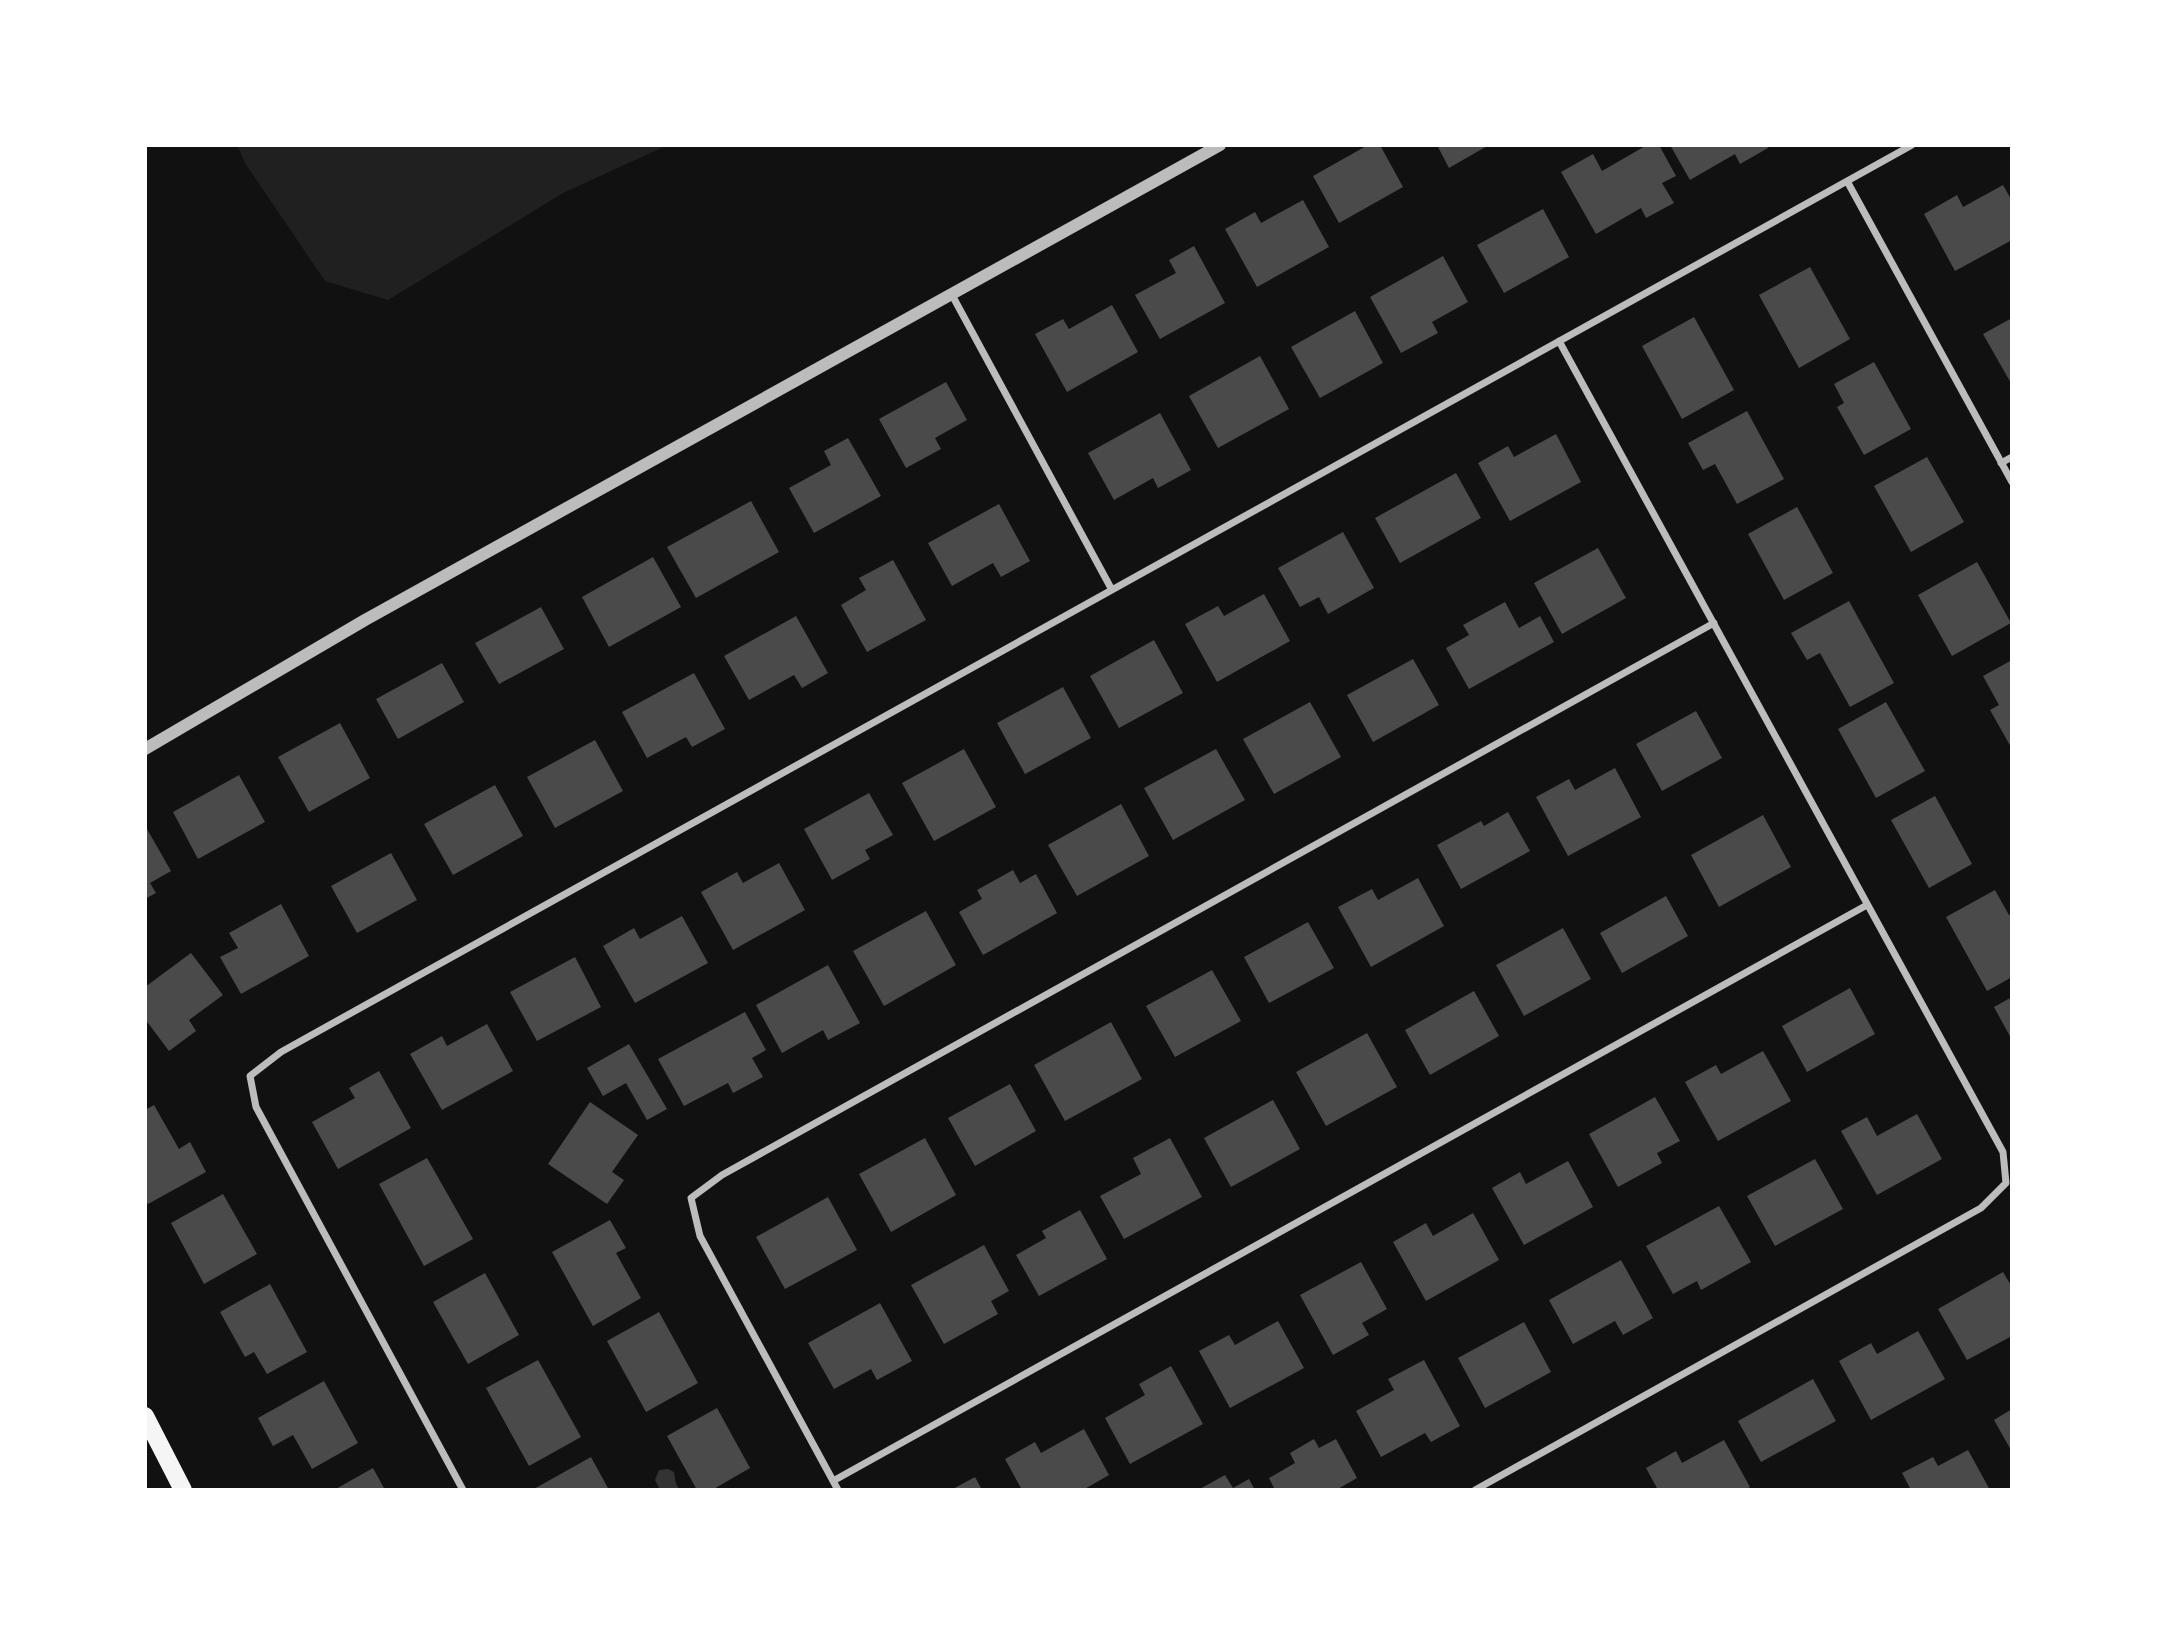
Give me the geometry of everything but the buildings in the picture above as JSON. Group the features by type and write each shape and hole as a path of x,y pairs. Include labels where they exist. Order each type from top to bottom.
{"main road":[{"path":"145,1416 183,1490"}],"street":[{"path":"145,749 365,620 1220,145"},
{"path":"463,1490 256,1107 250,1076 281,1052 1912,145"},
{"path":"1847,181 2012,482"},
{"path":"952,295 1112,590"},
{"path":"1476,1490 1981,1208 2006,1183 2003,1152 1559,341"},
{"path":"2001,463 2012,457"},
{"path":"838,1490 700,1236 691,1198 722,1175 1714,623"},
{"path":"833,1480 1867,905"}],"shaded area":[{"path":"237,145 668,145 563,193 388,300 325,281 245,163"},
{"path":"668,1469 674,1472 680,1490 660,1490 655,1480 659,1470"}]}
